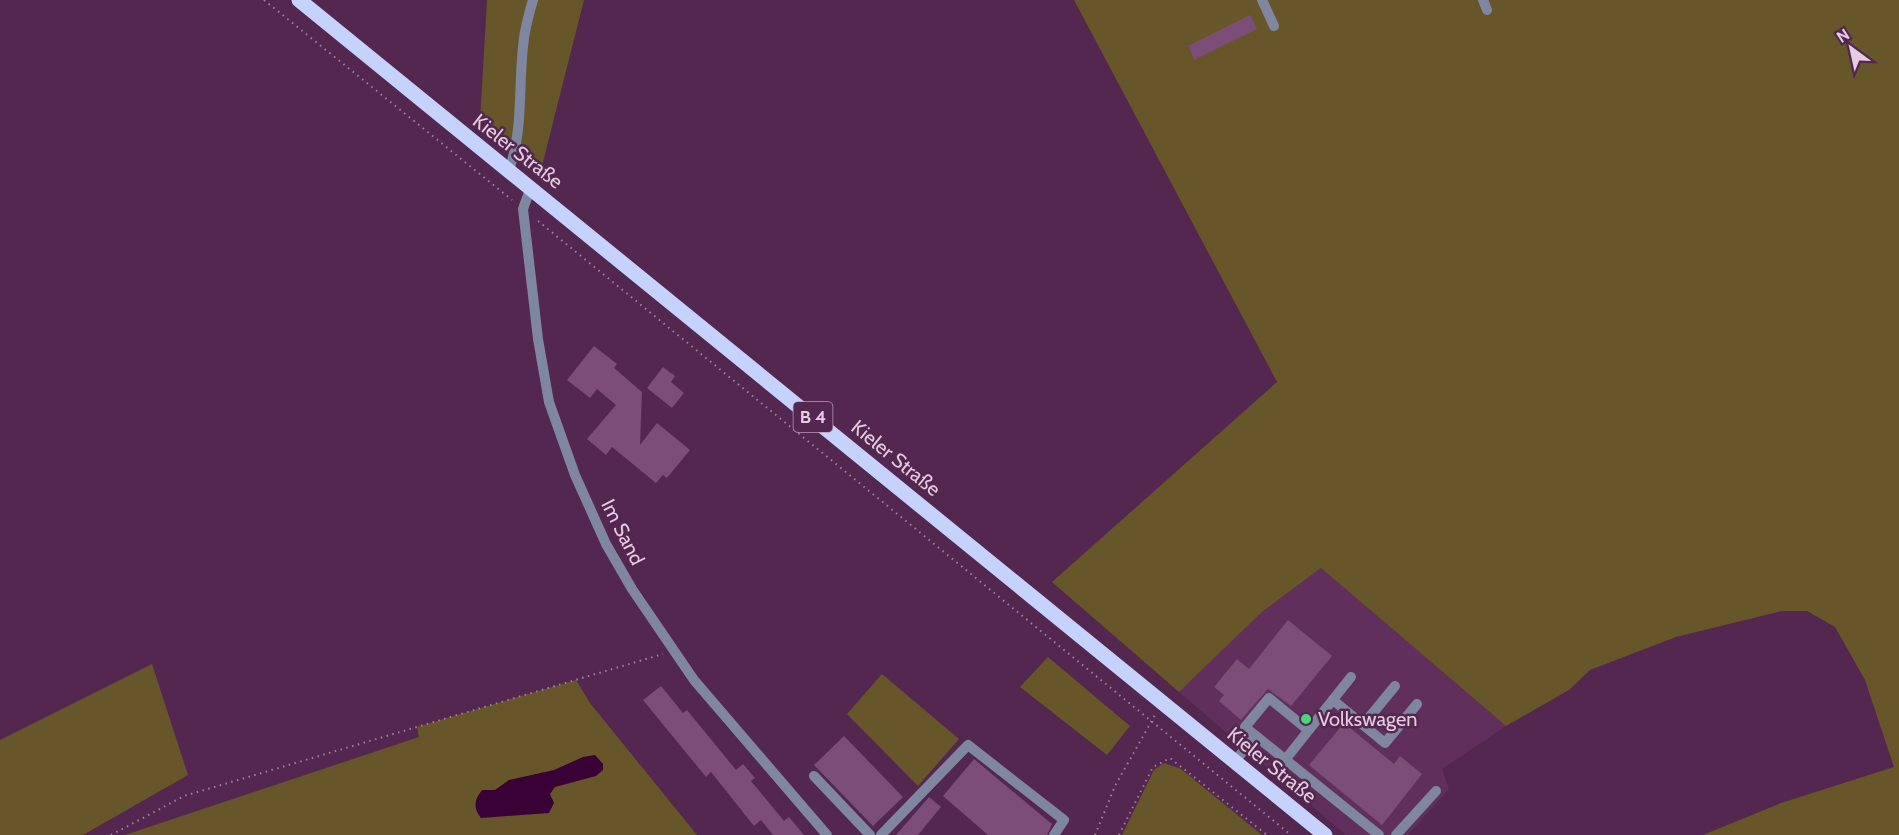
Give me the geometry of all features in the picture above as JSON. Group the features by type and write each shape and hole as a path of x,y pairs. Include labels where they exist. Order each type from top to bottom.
{"main road":[{"name":"Kieler Straße","path":"299,0 1325,835"}],"street":[{"path":"510,170 515,156 518,129 525,32 533,0"},
{"path":"1262,0 1274,26"},
{"name":"Im Sand","path":"531,187 523,209 538,339 549,402 575,475 606,544 694,680 827,835"},
{"path":"1285,760 1352,677"},
{"path":"1363,725 1395,686"},
{"path":"1308,730 1269,698 1245,727 1379,835"},
{"path":"1333,700 1385,743 1417,704"},
{"path":"1235,761 1256,736"},
{"path":"881,835 968,745 1064,820 1054,835"},
{"path":"814,776 870,835"},
{"path":"1396,835 1436,790"}],"path":[{"path":"264,0 1291,835"},
{"path":"111,835 184,796 673,650"},
{"path":"1095,835 1115,786 1151,721 1164,703"},
{"path":"1119,835 1152,767 1170,758 1267,835"}],"shaded area":[{"path":"487,0 584,0 542,166 480,120"},
{"path":"1074,0 1899,0 1899,835 1703,835 1781,803 1894,767 1865,680 1835,627 1807,611 1782,611 1676,637 1590,670 1569,690 1506,726 1321,568 1262,612 1179,692 1052,582 1277,382"},
{"path":"1321,568 1506,726 1442,769 1449,789 1408,835 1346,835 1179,692 1262,612"},
{"path":"1048,657 1130,726 1107,755 1020,687"},
{"path":"152,664 188,775 83,835 0,835 0,740"},
{"path":"882,674 959,739 918,786 847,714"},
{"path":"576,680 590,703 697,835 125,835 419,737 417,727"},
{"path":"595,755 603,764 603,770 596,776 555,787 550,794 554,803 549,813 481,818 477,811 476,801 482,790 495,790 509,780 554,770 583,757"},
{"path":"1164,763 1181,769 1262,835 1122,835 1154,770"}],"building":[{"path":"1250,15 1257,29 1194,60 1188,46"},
{"path":"594,346 617,364 614,368 642,392 640,445 657,423 690,450 667,478 663,475 656,483 612,447 606,455 587,439 616,405 597,389 590,398 567,380"},
{"path":"663,367 675,376 671,382 684,393 672,408 647,388"},
{"path":"1288,620 1332,656 1291,706 1268,689 1241,720 1219,701 1224,695 1214,687 1237,659 1249,669"},
{"path":"661,686 683,713 687,710 736,770 743,764 755,778 751,781 784,821 789,817 804,835 773,835 761,820 754,826 711,772 706,777 643,700"},
{"path":"1344,723 1394,764 1400,756 1422,774 1382,825 1309,765"},
{"path":"844,736 903,797 873,826 814,765"},
{"path":"974,759 1052,824 1047,835 988,835 943,796"},
{"path":"929,797 941,807 918,835 896,835"}],"place":[{"name":"Volkswagen","path":"1306,719"}]}
